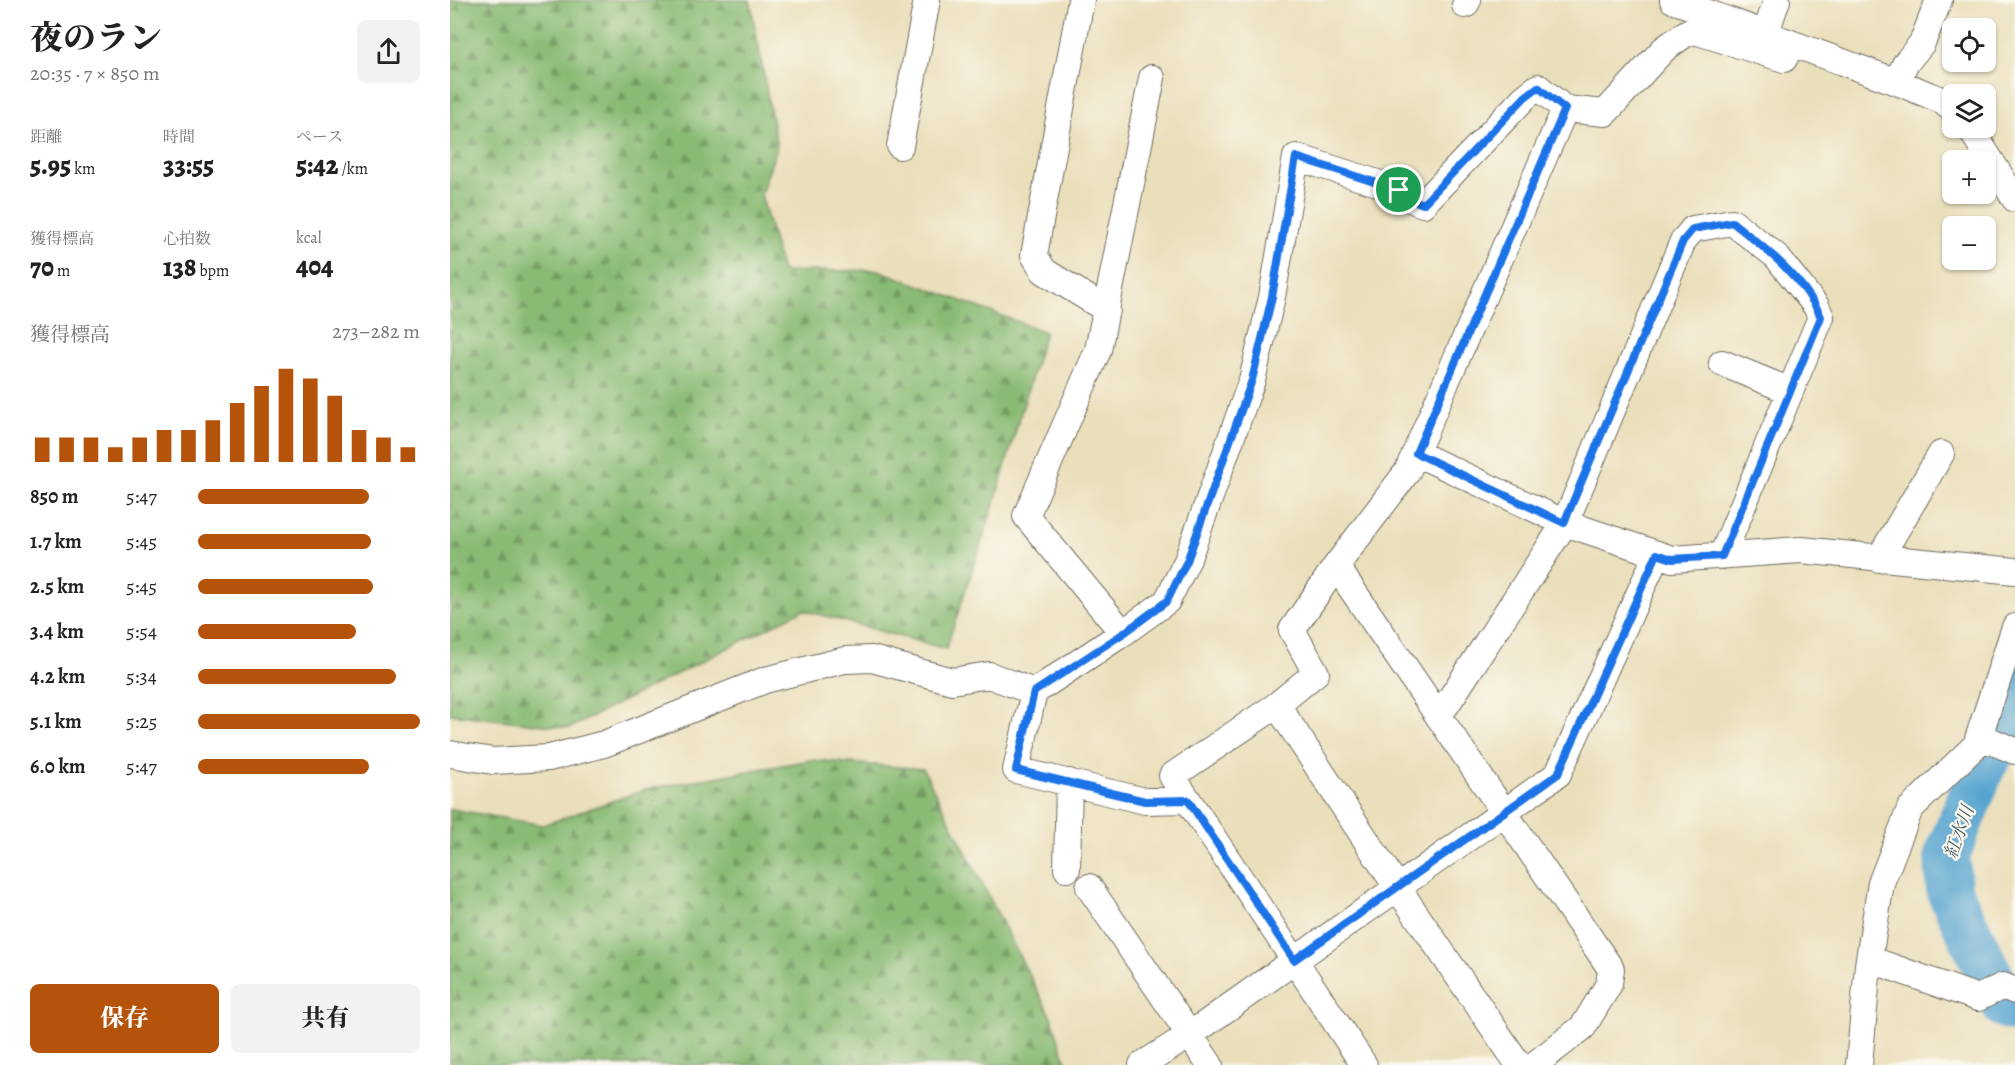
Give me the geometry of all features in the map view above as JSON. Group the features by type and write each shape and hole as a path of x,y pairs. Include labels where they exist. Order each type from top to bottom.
{"street":[{"path":"900,146 927,0"},
{"path":"1081,0 1034,255 1044,271 1107,310"},
{"path":"1673,0 1699,6 1765,35 1897,82 1942,101"},
{"path":"1765,35 1777,0"},
{"path":"1897,82 1905,64 1922,44 1939,0"},
{"path":"1188,800 1145,801 1016,770 1034,692 1124,633 1167,601 1191,550 1252,380 1272,297 1296,157 1399,190 1410,199 1423,204 1525,97 1538,87 1565,109 1605,113 1664,49 1688,32 1698,32 1784,59 1791,45"},
{"path":"1124,633 1026,516 1098,350 1152,78"},
{"path":"1364,1065 1172,776 1277,705 1316,673 1293,630 1336,566 1407,472 1565,109"},
{"path":"1976,138 2015,199"},
{"path":"1437,714 1447,704 1564,523 1683,241 1693,229 1732,222 1776,256 1816,306 1821,317 1722,556"},
{"path":"1722,363 1790,391"},
{"path":"1416,453 1564,523 1672,559 1801,550 2015,571"},
{"path":"1879,559 1941,454"},
{"path":"1142,1065 1191,1034 1558,774 1657,554"},
{"path":"1336,566 1611,969 1609,984 1583,1027 1534,1065"},
{"path":"1859,1065 1869,959 1881,883 1910,809 1976,745 1996,743 2015,627"},
{"path":"450,754 493,761 549,758 604,744 765,680 845,660 872,659 952,681 989,675 1034,692"},
{"path":"1277,705 1397,887 1519,1065"},
{"path":"1067,869 1069,782"},
{"path":"1089,887 1210,1065"},
{"path":"1869,959 1978,998 1999,992"}],"green space":[{"path":"450,0 750,0 777,147 761,194 782,272 878,270 1045,332 995,501 946,649 803,610 570,728 450,714"},
{"path":"811,760 923,769 1052,1019 1067,1065 450,1065 450,809 543,825 647,789"}],"waterway":[{"name":"紅水川","path":"2015,688 1995,746 1983,766 1947,855 1949,891 2005,1006 2015,1009"}],"route":[{"path":"1538,87 1565,109 1416,453 1564,523 1683,241 1693,229 1732,222 1776,256 1816,306 1821,317 1722,556 1672,559 1657,554 1558,774 1294,960 1188,800 1145,801 1016,770 1034,692 1124,633 1167,601 1187,561 1252,380 1272,297 1296,157 1399,190 1410,199 1423,204 1525,97 1538,87"}]}
